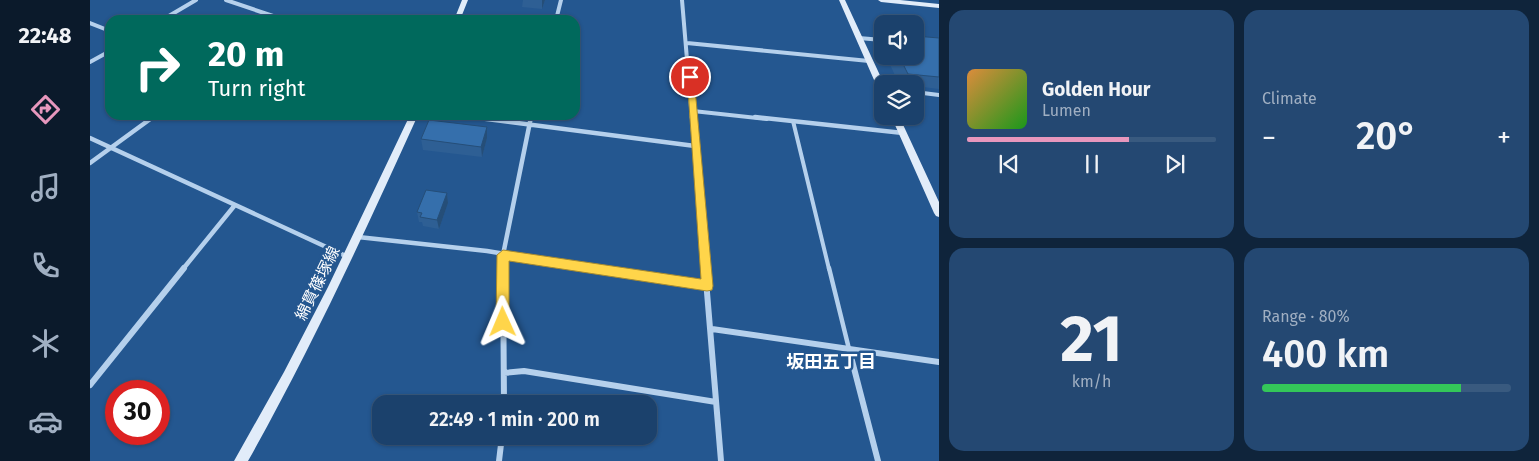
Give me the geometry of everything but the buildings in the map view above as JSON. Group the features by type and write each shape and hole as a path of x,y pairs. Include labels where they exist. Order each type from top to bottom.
{"street":[{"path":"170,15 196,0"},
{"path":"226,0 270,15"},
{"path":"459,15 465,0"},
{"path":"557,15 561,0"},
{"path":"682,0 712,329 721,461"},
{"path":"842,0 876,75"},
{"path":"881,0 939,6"},
{"path":"90,23 105,29"},
{"path":"859,38 874,39"},
{"path":"687,43 869,61"},
{"path":"90,62 105,54"},
{"path":"924,93 939,95"},
{"path":"693,111 902,133"},
{"path":"90,163 149,120"},
{"name":"綿貫篠塚線","path":"241,461 302,351 349,258 412,120"},
{"path":"489,120 695,146"},
{"path":"504,395 503,255 531,120"},
{"path":"899,125 939,213"},
{"path":"90,138 349,258"},
{"path":"90,385 235,205"},
{"path":"358,236 487,251 707,286"},
{"path":"712,329 939,362"},
{"path":"849,349 878,461"},
{"path":"504,373 524,371 716,402"},
{"path":"499,461 501,445"}],"lane":[{"path":"793,122 849,349"}],"district":[{"name":"坂田五丁目","path":"831,362"}],"route":[{"path":"503,322 503,255 707,286 690,77"}]}
